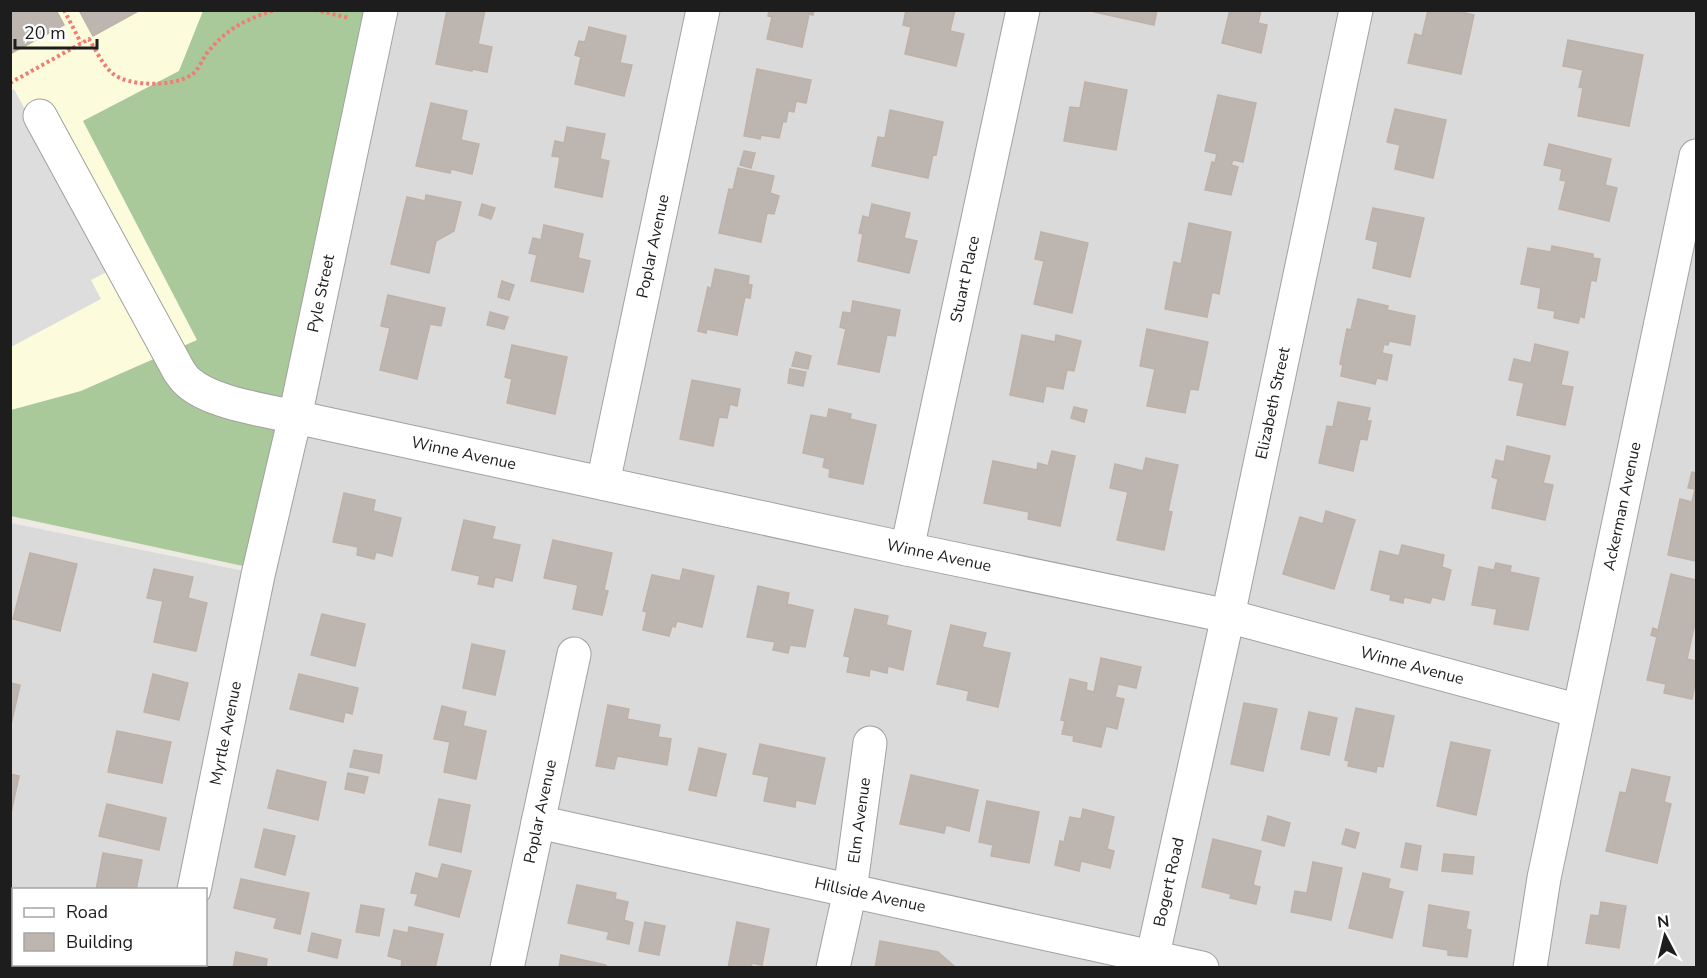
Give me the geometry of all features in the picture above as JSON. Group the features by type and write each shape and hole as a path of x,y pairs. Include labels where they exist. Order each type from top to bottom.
{"street":[{"name":"Poplar Avenue","path":"603,483 703,10"},
{"name":"Stuart Place","path":"907,549 1023,10"},
{"name":"Elizabeth Street","path":"1188,795 1356,10"},
{"name":"Pyle Street","path":"258,575 295,417 368,14"},
{"name":"Winne Avenue","path":"40,116 186,381 202,392 223,400 295,417 1228,616 1579,711"},
{"name":"Ackerman Avenue","path":"1530,968 1548,856 1696,156"},
{"name":"Myrtle Avenue","path":"194,888 258,575"},
{"name":"Poplar Avenue","path":"507,968 574,654"},
{"name":"Elm Avenue","path":"833,968 850,891 870,744"},
{"name":"Bogert Road","path":"1151,962 1188,795"},
{"name":"Hillside Avenue","path":"538,822 850,891 1151,962 1202,968"}],"path":[{"path":"64,10 81,43"},
{"path":"10,82 89,39 111,72 122,80 148,84 181,80 193,74 213,45 233,28 254,16 275,10"},
{"path":"315,10 368,14"}],"shaded area":[{"path":"11,11 203,11 179,71 83,121 197,340 81,391 11,410"},
{"path":"381,11 1696,11 1696,967 11,968 11,523 258,574"},
{"path":"14,89 111,270 91,280 101,299 11,347 10,91"}],"green space":[{"path":"203,11 381,11 295,417 243,566 11,516 11,410 81,391 197,340 83,121 179,71"}],"building":[{"path":"10,10 56,10 64,25 10,54"},
{"path":"79,10 140,10 93,36"},
{"path":"447,10 485,10 478,44 492,47 487,72 436,64"},
{"path":"769,10 814,10 813,15 809,14 802,47 767,39 772,17 768,16"},
{"path":"906,10 914,12 914,10 955,10 950,31 964,34 956,66 905,54 911,27 903,25"},
{"path":"1094,10 1157,10 1154,25 1094,12"},
{"path":"1230,10 1261,10 1258,23 1267,25 1261,53 1222,43"},
{"path":"1428,10 1453,10 1474,15 1461,74 1408,63 1415,34 1422,36"},
{"path":"589,27 626,36 620,63 632,65 624,96 575,84 581,57 575,55 579,41 585,42"},
{"path":"1568,40 1643,55 1629,126 1578,116 1583,88 1579,87 1583,70 1563,66"},
{"path":"757,69 811,80 806,103 796,101 794,112 788,111 779,138 761,135 760,139 744,136"},
{"path":"1085,82 1127,90 1116,150 1064,141 1070,107 1080,108"},
{"path":"1218,95 1256,103 1243,162 1233,160 1231,165 1238,167 1231,195 1205,190 1212,162 1215,163 1217,154 1205,151"},
{"path":"431,103 467,111 461,140 479,144 472,174 451,169 450,173 416,166"},
{"path":"1395,109 1446,120 1433,178 1395,169 1400,145 1387,142"},
{"path":"890,110 943,122 928,178 872,166 878,137 885,138"},
{"path":"567,127 605,134 600,159 609,161 602,197 555,187 560,157 552,156 555,141 564,143"},
{"path":"1549,144 1611,159 1605,185 1617,188 1609,221 1559,209 1566,181 1560,180 1562,169 1544,165"},
{"path":"744,151 755,153 751,168 740,165"},
{"path":"738,168 774,176 770,193 779,196 774,214 767,213 761,242 719,233 729,189 733,190"},
{"path":"426,195 461,202 454,231 436,241 429,273 391,264 407,197 425,201"},
{"path":"482,204 495,208 491,219 479,215"},
{"path":"872,204 910,213 904,238 917,241 909,273 858,261 863,234 859,233 863,216 869,218"},
{"path":"1373,208 1424,218 1410,277 1373,268 1378,242 1366,239"},
{"path":"1189,223 1231,232 1219,294 1212,292 1207,317 1165,309 1174,262 1181,264"},
{"path":"544,225 583,234 578,258 590,261 583,292 531,281 537,255 529,253 533,238 541,240"},
{"path":"1041,232 1088,243 1072,313 1034,304 1044,261 1035,259"},
{"path":"1552,246 1593,254 1593,258 1600,259 1596,281 1591,280 1584,318 1580,316 1578,323 1554,318 1555,311 1538,308 1541,288 1521,284 1528,248 1551,252"},
{"path":"715,269 749,276 748,284 752,285 750,298 745,297 737,335 707,329 706,333 698,331 708,287 711,289"},
{"path":"502,281 514,285 509,300 498,297"},
{"path":"388,295 445,308 441,326 430,324 417,379 380,370 390,328 381,326"},
{"path":"1358,299 1388,306 1387,310 1415,316 1410,345 1389,341 1388,345 1384,344 1382,353 1392,355 1387,380 1377,378 1375,384 1341,376 1343,365 1340,364 1347,329 1351,330"},
{"path":"853,301 900,310 895,336 887,335 879,372 838,364 846,329 840,327 843,312 851,313"},
{"path":"490,312 508,317 504,329 487,325"},
{"path":"1147,329 1208,342 1198,390 1190,389 1185,413 1147,406 1155,369 1140,366"},
{"path":"1022,335 1055,342 1056,335 1081,341 1074,371 1067,370 1063,389 1046,386 1043,402 1010,395"},
{"path":"1535,344 1568,352 1561,385 1573,387 1565,425 1517,415 1524,383 1509,380 1514,359 1531,363"},
{"path":"512,345 567,357 555,414 507,403 512,379 505,377"},
{"path":"796,352 811,356 808,369 792,366"},
{"path":"790,369 806,372 803,386 788,383"},
{"path":"692,380 740,389 737,406 730,404 727,418 719,417 713,446 680,439"},
{"path":"1338,402 1370,408 1367,421 1371,421 1367,440 1360,439 1353,471 1319,463 1327,426 1333,427"},
{"path":"1074,407 1087,410 1084,422 1071,418"},
{"path":"829,409 851,414 850,419 876,425 863,484 829,477 830,469 823,467 825,458 803,453 811,415 827,418"},
{"path":"1507,446 1550,456 1543,483 1553,485 1545,520 1492,508 1498,479 1492,477 1496,460 1504,462"},
{"path":"1052,451 1075,456 1060,526 1028,519 1029,512 984,503 993,461 1037,470 1038,463 1048,466"},
{"path":"1146,458 1178,465 1168,511 1172,512 1164,550 1117,540 1128,492 1110,488 1115,464 1143,471"},
{"path":"1692,472 1696,473 1696,561 1668,555 1680,499 1692,502 1695,489 1688,488"},
{"path":"344,493 375,500 373,511 401,518 392,556 376,552 374,559 357,555 358,547 333,542"},
{"path":"1326,511 1355,520 1334,589 1283,574 1300,517 1323,524"},
{"path":"464,520 495,527 492,539 520,545 512,581 495,577 493,587 478,584 480,576 452,570"},
{"path":"553,540 612,553 604,590 608,591 602,615 573,609 578,585 544,578"},
{"path":"1402,545 1444,555 1442,567 1451,570 1444,600 1432,597 1430,603 1404,597 1403,603 1390,600 1391,595 1371,590 1380,551 1399,556"},
{"path":"30,553 77,564 60,631 13,619"},
{"path":"1496,563 1511,566 1510,572 1539,578 1528,630 1494,624 1497,609 1472,605 1479,567 1494,570"},
{"path":"154,569 193,577 188,598 207,603 196,651 154,642 163,601 147,598"},
{"path":"683,569 714,576 702,627 677,621 675,627 672,626 669,636 643,630 647,612 643,611 652,575 680,581"},
{"path":"1671,574 1696,580 1696,628 1694,627 1687,659 1696,661 1692,699 1664,693 1666,684 1647,680 1657,637 1651,635 1653,628 1658,630"},
{"path":"758,586 789,593 787,604 813,610 805,647 790,645 788,653 773,650 775,642 747,637"},
{"path":"855,609 888,616 886,625 911,631 903,670 888,666 887,673 870,669 869,676 847,672 850,657 844,656"},
{"path":"322,614 365,624 355,666 311,655"},
{"path":"951,625 986,633 982,647 1010,653 998,707 967,700 969,691 937,684"},
{"path":"472,644 505,651 495,695 463,688"},
{"path":"1101,658 1141,667 1136,688 1118,684 1115,697 1124,699 1117,729 1106,726 1101,747 1073,741 1074,736 1062,734 1065,721 1061,720 1070,679 1087,683 1086,690 1094,692"},
{"path":"153,674 188,683 179,720 144,712"},
{"path":"299,674 358,688 352,714 345,712 343,722 290,709"},
{"path":"10,683 20,685 10,729"},
{"path":"1244,703 1277,709 1263,771 1231,764"},
{"path":"608,705 629,709 627,719 660,725 658,737 671,739 667,765 617,756 614,769 596,766"},
{"path":"442,706 466,712 463,726 486,731 476,779 444,772 450,742 434,739"},
{"path":"1356,708 1394,716 1383,767 1377,766 1376,772 1348,766 1349,761 1345,760"},
{"path":"1309,712 1337,718 1329,755 1301,749"},
{"path":"117,731 171,742 162,783 108,772"},
{"path":"1451,742 1490,750 1476,815 1437,806"},
{"path":"760,744 825,758 815,804 796,800 795,807 764,801 769,777 753,774"},
{"path":"699,748 726,754 716,796 689,790"},
{"path":"354,750 382,755 379,773 350,767"},
{"path":"1632,769 1670,777 1664,802 1671,804 1657,863 1606,851 1620,792 1626,793"},
{"path":"277,770 326,782 318,820 268,808"},
{"path":"348,773 368,777 364,793 345,789"},
{"path":"10,774 19,776 11,813 10,813"},
{"path":"911,775 978,790 969,831 946,825 944,833 900,824"},
{"path":"439,799 470,805 461,852 429,845"},
{"path":"987,801 1039,812 1029,863 991,856 993,845 979,842"},
{"path":"107,804 166,818 159,850 99,836"},
{"path":"1083,809 1114,817 1107,849 1114,851 1110,868 1081,861 1079,871 1055,865 1060,841 1064,842 1070,817 1081,819"},
{"path":"1268,816 1290,823 1284,846 1262,840"},
{"path":"264,829 295,836 285,875 255,867"},
{"path":"1346,829 1359,833 1355,848 1342,844"},
{"path":"1213,839 1261,851 1253,885 1260,887 1256,904 1230,898 1231,894 1202,887"},
{"path":"1406,843 1421,846 1417,870 1401,867"},
{"path":"103,853 142,860 136,888 96,888"},
{"path":"1444,854 1474,857 1472,874 1442,871"},
{"path":"1313,862 1342,868 1331,920 1291,912 1295,891 1307,893"},
{"path":"442,864 471,871 459,917 415,905 418,894 411,893 416,873 438,879"},
{"path":"1363,873 1390,879 1388,888 1403,892 1392,938 1349,928"},
{"path":"241,879 309,893 300,934 274,928 277,918 234,908"},
{"path":"577,885 616,893 615,899 628,902 624,920 633,923 629,944 607,939 609,932 568,923"},
{"path":"1601,902 1626,906 1619,948 1586,943 1591,915 1599,916"},
{"path":"361,905 384,909 379,936 356,932"},
{"path":"1429,905 1469,912 1466,929 1471,930 1467,957 1448,955 1448,950 1423,946"},
{"path":"645,922 665,926 659,955 639,951"},
{"path":"737,922 769,929 762,965 752,963 751,968 728,968"},
{"path":"409,927 443,934 435,968 401,968 402,960 388,956 394,930 408,933"},
{"path":"312,933 341,940 337,958 308,951"},
{"path":"880,941 938,952 954,968 875,968"},
{"path":"236,952 267,959 266,968 233,968"},
{"path":"561,955 606,965 606,968 559,968"}]}
